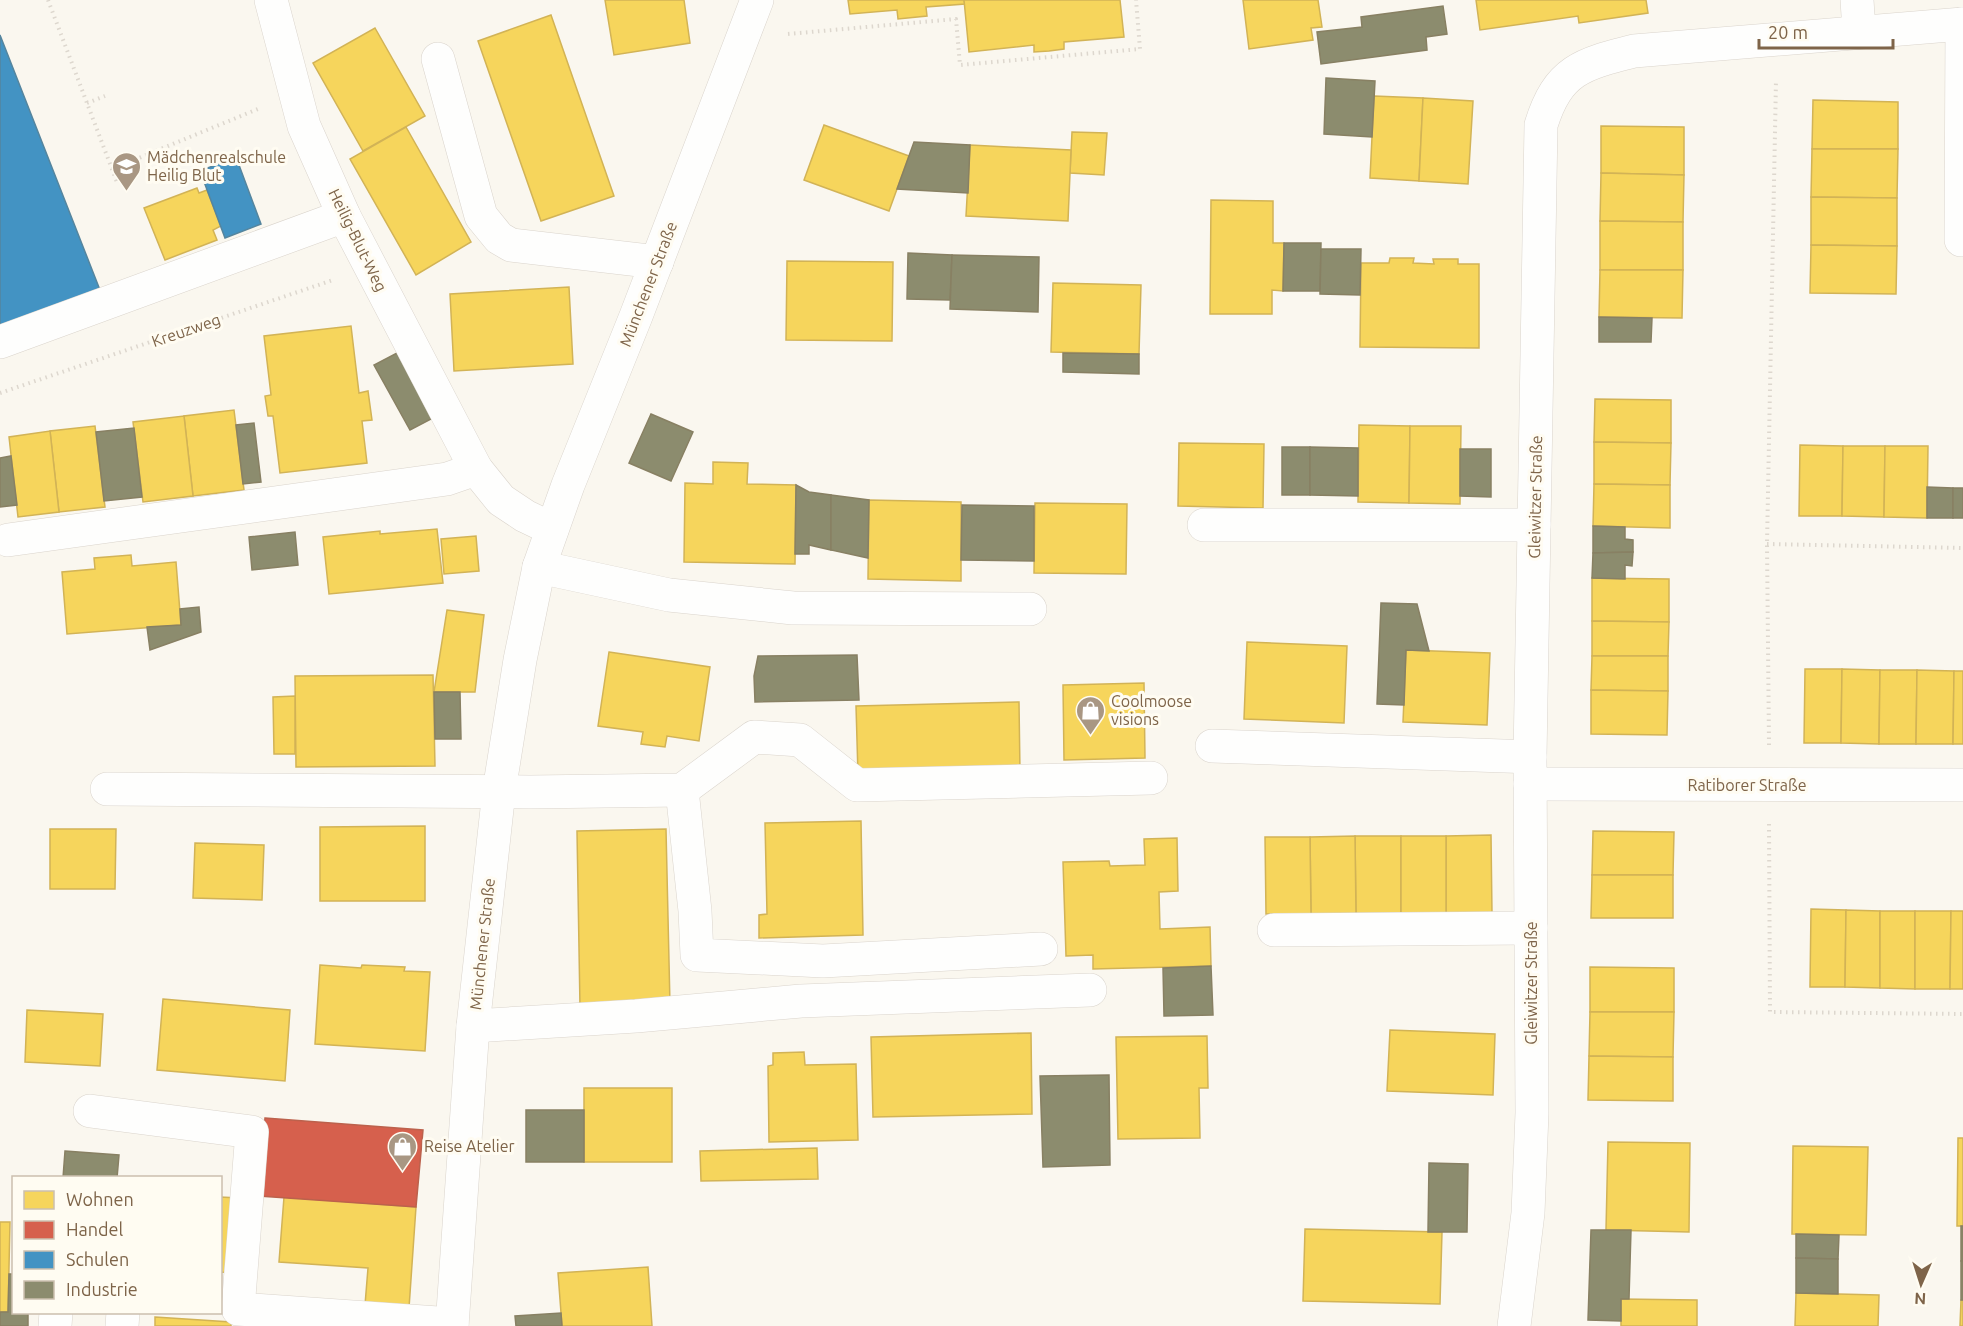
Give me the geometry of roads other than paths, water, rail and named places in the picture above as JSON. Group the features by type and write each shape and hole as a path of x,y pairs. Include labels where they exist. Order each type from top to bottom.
{"street":[{"name":"Heilig-Blut-Weg","path":"271,0 304,126 344,216 476,469 501,500 525,516 552,529"},
{"name":"Münchener Straße","path":"90,1111 252,1132 230,1309 452,1325 473,1026 499,791 520,660 539,567 757,0"},
{"name":"Gleiwitzer Straße","path":"1514,1326 1528,1213 1532,1113 1530,771 1534,525 1542,125 1551,98 1565,80 1586,64 1634,51 1776,38 1858,16 1963,24"},
{"path":"1961,240 1963,24"},
{"path":"438,59 481,216 499,238 511,245 657,262"},
{"path":"0,342 344,216"},
{"path":"8,540 447,479 476,469"},
{"path":"1204,525 1534,525"},
{"path":"539,567 669,595 793,608 1030,609"},
{"path":"107,789 682,790 754,737 800,740 856,785 1151,778"},
{"name":"Ratiborer Straße","path":"1212,746 1530,771 1769,785 1963,785"},
{"path":"682,790 695,911 697,955 824,961 1041,949"},
{"path":"1274,930 1531,928"},
{"path":"473,1026 636,1016 801,1001 1090,990"}],"place":[{"name":"Mädchenrealschule Heilig Blut","path":"126,192"},
{"name":"Coolmoose visions","path":"1090,736"},
{"name":"Reise Atelier","path":"403,1172"}]}
